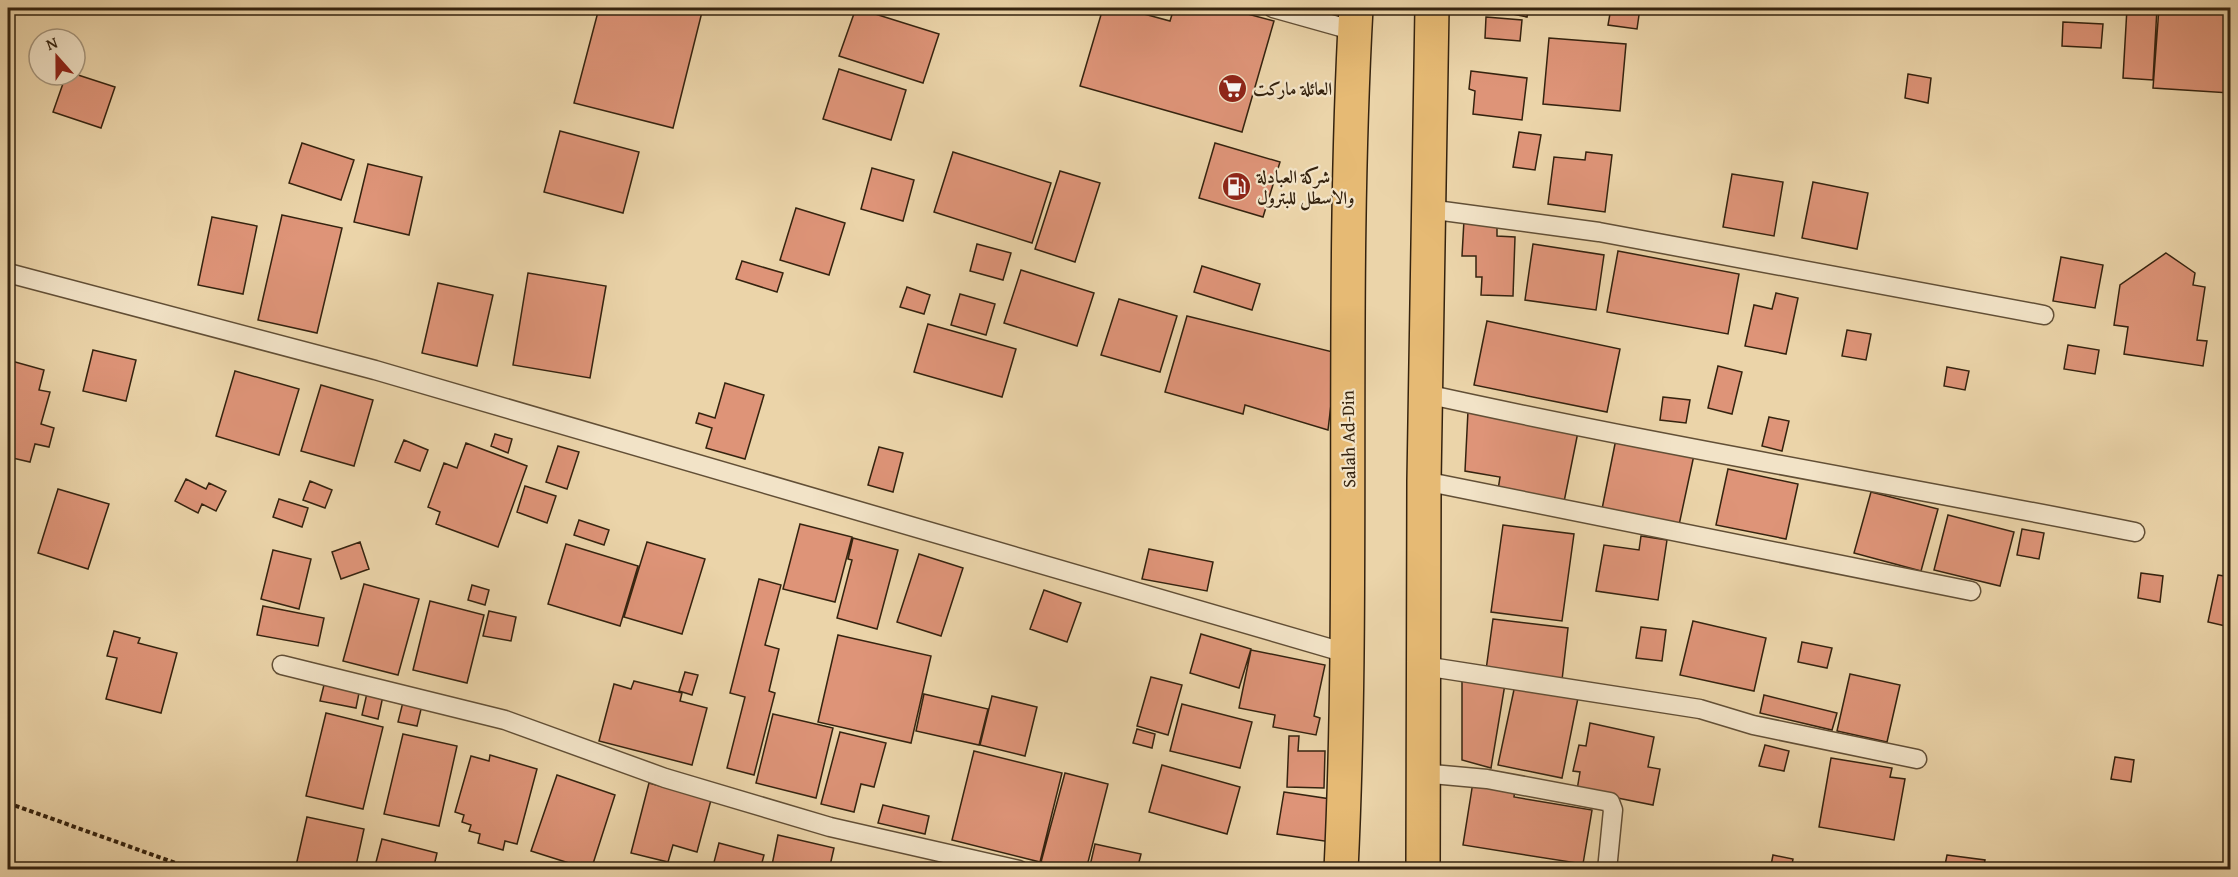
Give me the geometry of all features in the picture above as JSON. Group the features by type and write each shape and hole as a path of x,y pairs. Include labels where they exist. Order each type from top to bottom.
{"highway":[{"path":"1423,870 1421,773 1424,666 1424,481 1432,8"},
{"name":"Salah Ad-Din","path":"1341,870 1348,727 1347,393 1355,20"}],"lane":[{"path":"1273,8 1355,20"},
{"path":"1428,209 1599,232 2044,315"},
{"path":"8,273 375,370 1346,653"},
{"path":"1426,394 1553,422 1917,488 2135,532"},
{"path":"1424,481 1971,591"},
{"path":"282,664 506,720 665,778 830,827 1019,870"},
{"path":"1424,666 1700,709 1753,725 1917,759"},
{"path":"1421,773 1487,779 1610,802 1613,810 1607,870"}],"path":[{"path":"8,803 195,870"}],"building":[{"path":"599,8 703,8 673,128 574,103"},
{"path":"856,8 939,34 923,83 839,56"},
{"path":"1103,8 1122,8 1170,21 1174,8 1225,8 1274,21 1242,132 1080,86"},
{"path":"1503,8 1529,8 1527,17 1502,12"},
{"path":"1611,8 1640,8 1637,29 1608,25"},
{"path":"2127,8 2157,8 2153,80 2123,78"},
{"path":"2159,8 2230,8 2230,93 2153,88"},
{"path":"1486,17 1522,20 1520,41 1485,38"},
{"path":"2063,22 2103,24 2101,48 2062,46"},
{"path":"1549,38 1626,44 1620,111 1543,104"},
{"path":"839,69 906,90 891,140 823,119"},
{"path":"1471,71 1527,78 1522,120 1473,114 1475,91 1469,89"},
{"path":"1908,74 1931,78 1928,103 1905,98"},
{"path":"87,78 115,87 101,128 53,112 62,87 87,87"},
{"path":"560,131 639,152 623,213 544,192"},
{"path":"1519,132 1541,135 1535,170 1513,167"},
{"path":"302,143 354,160 341,200 289,183"},
{"path":"1215,143 1280,162 1263,217 1199,198"},
{"path":"953,152 1051,183 1032,243 934,212"},
{"path":"1586,152 1612,155 1605,212 1548,204 1554,157 1585,160"},
{"path":"368,164 422,177 409,235 354,222"},
{"path":"872,168 914,180 903,221 861,209"},
{"path":"1060,171 1100,183 1075,262 1035,249"},
{"path":"1732,174 1783,182 1774,236 1723,227"},
{"path":"1813,182 1868,193 1857,249 1802,238"},
{"path":"796,208 845,223 829,275 780,260"},
{"path":"282,215 342,228 317,333 258,320"},
{"path":"212,217 257,226 243,294 198,285"},
{"path":"1464,220 1497,221 1497,236 1515,237 1513,296 1481,295 1482,277 1476,277 1476,256 1462,256"},
{"path":"977,244 1011,253 1003,280 970,271"},
{"path":"1533,244 1604,255 1596,310 1525,300"},
{"path":"1618,251 1739,274 1728,334 1607,312"},
{"path":"2166,253 2195,273 2193,285 2205,287 2197,340 2207,341 2203,366 2124,354 2128,327 2114,325 2120,285"},
{"path":"2061,257 2103,265 2095,308 2053,301"},
{"path":"742,261 783,273 777,292 736,279"},
{"path":"1202,266 1260,284 1252,310 1194,292"},
{"path":"1021,270 1094,293 1077,346 1004,323"},
{"path":"528,273 606,286 590,378 513,365"},
{"path":"438,283 493,295 477,366 422,353"},
{"path":"907,287 930,295 924,314 900,307"},
{"path":"1776,293 1798,298 1786,354 1745,346 1754,305 1772,309"},
{"path":"960,294 995,304 986,335 951,325"},
{"path":"1119,299 1177,316 1160,372 1101,355"},
{"path":"1187,316 1337,353 1328,430 1245,405 1243,414 1165,392"},
{"path":"1487,321 1620,349 1607,412 1474,385"},
{"path":"928,324 1016,349 1002,397 914,372"},
{"path":"1847,330 1871,334 1866,360 1842,356"},
{"path":"2068,345 2099,350 2095,374 2064,369"},
{"path":"93,350 136,360 126,401 83,391"},
{"path":"8,360 44,370 39,390 50,392 41,424 54,428 49,447 35,444 30,462 8,457"},
{"path":"1718,366 1742,372 1732,414 1708,408"},
{"path":"1947,367 1969,371 1965,390 1944,386"},
{"path":"235,371 299,389 279,455 216,436"},
{"path":"725,383 764,395 745,459 706,448 712,428 696,423 699,413 715,418"},
{"path":"321,385 373,400 354,466 301,451"},
{"path":"1663,397 1690,400 1686,423 1660,420"},
{"path":"1468,411 1578,432 1564,502 1498,490 1500,477 1465,471"},
{"path":"1769,417 1789,421 1782,451 1762,446"},
{"path":"495,434 512,439 508,453 491,446"},
{"path":"1616,439 1694,455 1679,525 1602,509"},
{"path":"404,440 428,450 420,471 395,462"},
{"path":"466,443 527,466 498,547 436,524 440,512 428,507 444,463 457,468"},
{"path":"558,446 579,452 567,489 546,482"},
{"path":"879,447 903,453 893,492 868,485"},
{"path":"1728,469 1798,484 1786,539 1716,525"},
{"path":"186,479 206,489 209,483 226,491 216,511 202,504 198,513 175,501"},
{"path":"310,481 332,490 325,508 303,500"},
{"path":"525,486 556,496 547,523 517,512"},
{"path":"58,489 109,504 88,569 38,553"},
{"path":"1871,492 1938,509 1921,571 1854,553"},
{"path":"279,499 308,508 302,527 273,517"},
{"path":"1948,515 2014,532 2000,586 1934,570"},
{"path":"579,520 609,530 604,545 574,535"},
{"path":"800,524 852,537 835,602 783,589"},
{"path":"1503,525 1574,534 1562,621 1491,612"},
{"path":"2022,529 2044,533 2039,559 2017,555"},
{"path":"1641,536 1667,540 1658,600 1596,591 1604,545 1639,550"},
{"path":"853,538 898,550 877,629 837,618 852,560 848,559"},
{"path":"360,542 369,569 341,579 332,552"},
{"path":"647,542 705,559 682,634 624,617"},
{"path":"566,544 638,566 620,626 548,604"},
{"path":"1149,549 1213,562 1207,591 1142,579"},
{"path":"273,550 311,559 299,609 261,599"},
{"path":"919,554 963,568 941,636 897,622"},
{"path":"2141,573 2163,576 2160,602 2138,598"},
{"path":"2218,575 2230,577 2230,627 2208,622"},
{"path":"759,579 781,585 765,645 779,649 769,691 775,693 754,775 727,768 745,697 730,693"},
{"path":"364,584 419,599 398,675 343,661"},
{"path":"472,585 489,590 485,605 468,600"},
{"path":"1044,590 1081,603 1067,642 1030,629"},
{"path":"430,601 484,615 467,683 413,670"},
{"path":"263,606 324,618 318,646 257,635"},
{"path":"489,611 516,617 511,641 483,636"},
{"path":"1493,619 1568,628 1562,680 1486,670"},
{"path":"1693,621 1766,638 1754,691 1680,675"},
{"path":"1641,627 1666,630 1662,661 1636,658"},
{"path":"114,631 140,638 138,643 177,653 161,713 106,699 117,658 107,656"},
{"path":"1201,634 1251,649 1239,688 1190,673"},
{"path":"838,635 931,656 911,743 818,722"},
{"path":"1802,642 1832,648 1827,668 1798,662"},
{"path":"1251,650 1325,665 1314,716 1320,718 1316,735 1273,727 1275,715 1239,708"},
{"path":"685,672 698,675 692,695 679,691"},
{"path":"1850,674 1900,685 1887,742 1837,731"},
{"path":"1151,677 1182,685 1168,735 1137,726"},
{"path":"1462,677 1505,684 1491,768 1462,760"},
{"path":"325,681 360,688 356,708 320,701"},
{"path":"634,681 682,693 680,701 707,708 692,765 599,741 614,684 631,689"},
{"path":"1515,685 1578,698 1562,778 1498,765"},
{"path":"367,693 383,696 378,719 362,715"},
{"path":"924,694 988,709 979,745 916,731"},
{"path":"1764,695 1837,713 1832,730 1760,713"},
{"path":"992,696 1037,707 1025,756 980,745"},
{"path":"403,702 422,705 417,726 398,722"},
{"path":"1182,704 1252,722 1240,768 1170,751"},
{"path":"326,713 383,727 363,809 306,796"},
{"path":"773,714 833,728 816,798 756,783"},
{"path":"1590,723 1654,737 1648,767 1660,769 1653,805 1577,790 1580,772 1573,771 1579,745 1586,746"},
{"path":"1137,729 1155,734 1152,748 1133,743"},
{"path":"840,732 886,743 874,787 861,784 854,812 821,804"},
{"path":"403,734 457,746 439,826 384,814"},
{"path":"1289,736 1299,736 1298,751 1325,751 1324,788 1287,787"},
{"path":"1765,745 1789,751 1784,771 1759,766"},
{"path":"974,751 1062,773 1040,862 952,840"},
{"path":"490,755 537,769 517,844 505,841 503,850 478,843 480,834 469,831 471,825 462,822 464,815 455,812 471,756 489,761"},
{"path":"2115,757 2134,760 2131,782 2111,779"},
{"path":"1831,758 1892,768 1890,777 1905,779 1894,840 1819,827"},
{"path":"1162,765 1240,787 1227,834 1149,812"},
{"path":"1065,773 1108,784 1086,870 1068,870 1041,862"},
{"path":"557,775 615,795 591,870 531,851"},
{"path":"1473,782 1515,789 1514,797 1592,810 1583,864 1463,845"},
{"path":"649,783 711,800 697,852 673,845 668,862 631,853"},
{"path":"1284,792 1337,800 1331,842 1277,834"},
{"path":"883,805 929,816 925,834 878,823"},
{"path":"307,817 364,829 355,870 295,870"},
{"path":"778,835 834,848 829,870 771,870"},
{"path":"382,839 437,853 433,870 374,870"},
{"path":"719,843 764,855 760,870 712,870"},
{"path":"1095,844 1141,854 1137,870 1089,870"},
{"path":"1773,855 1793,859 1791,870 1770,870"},
{"path":"1947,855 1985,860 1983,870 1944,870"}],"place":[{"name":"العائلة ماركت","path":"1232,88"},
{"name":"شركة العبادلة والاسطل للبترول","path":"1236,186"}]}
